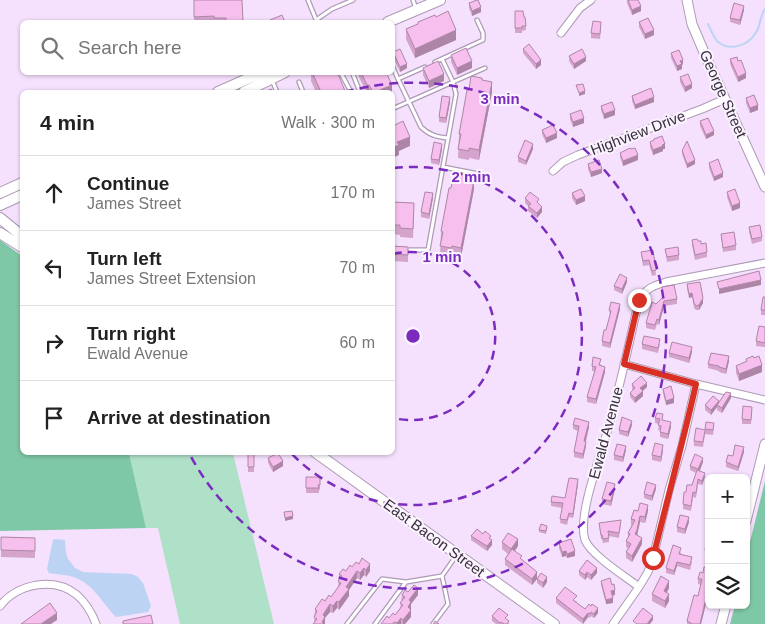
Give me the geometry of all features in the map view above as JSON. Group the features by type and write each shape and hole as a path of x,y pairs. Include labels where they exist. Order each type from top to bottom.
{"main road":[{"path":"391,20 415,5 440,0"},
{"path":"248,90 279,75"},
{"path":"221,90 243,76"},
{"path":"0,193 20,184"},
{"path":"0,205 20,196"},
{"path":"0,218 20,234"},
{"path":"0,233 20,246"},
{"name":"East Bacon Street","path":"319,455 554,624"}],"street":[{"path":"561,33 580,8 591,0"},
{"name":"George Street","path":"687,0 692,24 765,187"},
{"name":"Highview Drive","path":"553,171 563,162 578,155 725,99"},
{"name":"Ewald Avenue","path":"640,586 611,566 591,548 585,540 584,520 593,481 609,429 639,300 645,291 654,285 765,263"},
{"path":"624,364 696,384 765,400"},
{"path":"613,624 640,586 653,558 696,384"},
{"path":"746,519 765,444"},
{"path":"0,606 5,600 22,589 37,585 64,588 77,595 86,605 91,611 96,624"},
{"path":"721,624 725,609"}],"lane":[{"path":"308,0 317,20"},
{"path":"318,20 332,9 353,0"},
{"path":"398,79 483,40 483,33 477,20"},
{"path":"401,250 428,250 456,94 442,59"},
{"path":"395,107 485,68"},
{"path":"395,72 421,127 436,137 448,138"},
{"path":"342,75 350,90"},
{"path":"353,75 359,90"},
{"path":"272,79 276,90"},
{"path":"299,82 303,90"},
{"path":"443,167 479,174"},
{"path":"347,624 382,579 406,582 442,576 457,555"},
{"path":"433,624 448,604 442,576"},
{"path":"375,624 406,582"}],"green space":[{"path":"0,240 20,255 20,455 129,455 146,528 0,531"},
{"path":"129,455 233,455 274,624 180,624 158,528 146,528"},
{"path":"765,481 765,624 730,624 734,609 750,609 750,542"}],"water":[{"path":"53,540 65,540 68,559 75,568 83,572 132,574 138,577 143,583 151,606 148,612 116,617 97,594 80,580 70,576 49,573 47,569"}],"building":[{"path":"194,0 242,0 243,20 226,20 226,18 214,18 214,16 194,17"},
{"path":"478,0 481,7 472,11 469,3"},
{"path":"628,0 638,0 641,6 632,10"},
{"path":"734,3 744,6 740,20 730,18"},
{"path":"448,11 456,30 415,49 406,29 418,24 418,22 435,15 436,17"},
{"path":"515,11 523,11 526,26 515,28"},
{"path":"282,15 284,20 270,20"},
{"path":"648,18 654,30 645,34 639,22"},
{"path":"593,21 601,22 600,34 591,33"},
{"path":"529,44 541,60 536,64 523,49"},
{"path":"466,48 472,61 457,68 451,55"},
{"path":"400,49 407,64 400,67 395,56 395,51"},
{"path":"582,49 586,57 574,64 569,56"},
{"path":"679,50 683,60 680,61 682,64 677,66 671,53"},
{"path":"737,57 738,61 741,60 746,73 738,77 730,59"},
{"path":"438,61 444,74 429,81 423,68"},
{"path":"688,74 692,84 685,87 680,77"},
{"path":"313,75 338,75 345,90 320,90"},
{"path":"362,75 387,75 392,85 380,90 372,90"},
{"path":"471,76 492,82 479,150 469,148 469,151 458,149 461,134 459,134"},
{"path":"583,84 585,91 579,93 576,85"},
{"path":"651,88 654,97 635,105 632,96"},
{"path":"754,95 758,105 750,108 746,98"},
{"path":"442,96 450,97 446,118 439,117"},
{"path":"612,102 615,110 604,114 601,106"},
{"path":"581,110 584,118 573,122 570,114"},
{"path":"708,118 714,131 706,135 700,121"},
{"path":"403,121 410,137 397,142 399,145 395,147 395,125"},
{"path":"553,125 557,133 546,138 542,130"},
{"path":"662,136 665,144 653,150 650,142"},
{"path":"525,140 533,144 526,161 518,157"},
{"path":"687,141 695,160 687,164 682,150"},
{"path":"434,142 442,144 439,160 431,159"},
{"path":"630,148 635,148 638,155 623,161 620,153"},
{"path":"718,159 723,173 714,177 709,163"},
{"path":"599,160 602,169 591,172 588,164"},
{"path":"454,173 474,180 461,248 440,246 449,188 451,188"},
{"path":"581,189 585,196 576,200 572,193"},
{"path":"735,189 740,203 732,206 727,192"},
{"path":"425,192 433,193 429,214 421,212"},
{"path":"530,192 539,199 537,202 542,207 537,213 528,206 531,204 525,198"},
{"path":"395,202 414,203 413,229 400,228 400,225 395,225"},
{"path":"760,225 762,237 752,239 749,227"},
{"path":"734,232 736,245 723,248 721,234"},
{"path":"697,239 701,241 701,244 706,243 707,252 695,255 692,240"},
{"path":"395,246 408,247 408,255 395,254"},
{"path":"678,247 679,255 667,257 665,249"},
{"path":"653,250 656,270 652,271 649,260 643,261 641,252"},
{"path":"759,271 761,280 719,289 717,282"},
{"path":"620,274 627,278 622,289 614,286"},
{"path":"700,282 703,298 699,305 696,306 692,293 689,294 687,284"},
{"path":"674,285 677,299 664,301 659,320 657,319 655,325 646,323 652,302 656,304 663,297 662,287"},
{"path":"763,297 765,297 765,310 761,310"},
{"path":"611,302 620,304 610,343 602,341 611,311 609,310"},
{"path":"759,326 765,327 765,343 756,341"},
{"path":"644,336 660,339 658,348 642,344"},
{"path":"672,342 692,347 689,358 669,353"},
{"path":"711,353 729,356 726,369 708,364"},
{"path":"753,356 754,358 759,356 762,365 739,374 736,366"},
{"path":"593,357 601,359 599,365 605,367 596,399 587,397 596,367 592,366"},
{"path":"641,376 647,383 640,388 643,391 635,398 630,393 635,388 632,384"},
{"path":"671,386 674,398 666,401 663,389"},
{"path":"726,392 731,393 722,408 717,405"},
{"path":"713,396 719,401 711,410 705,405"},
{"path":"743,406 752,407 751,420 742,419"},
{"path":"657,413 663,414 662,420 671,422 668,434 660,432 661,426 658,425 660,419 655,418"},
{"path":"622,417 632,421 628,432 619,430"},
{"path":"575,418 589,422 583,454 574,452 579,426 573,425"},
{"path":"706,422 714,423 713,430 705,429"},
{"path":"696,428 705,430 703,442 694,441"},
{"path":"655,443 663,445 661,457 652,455"},
{"path":"617,444 626,446 623,457 614,455"},
{"path":"735,445 744,447 738,467 726,462 728,455 733,456"},
{"path":"695,454 703,458 698,469 690,466"},
{"path":"248,455 254,455 254,467 248,467"},
{"path":"279,455 283,461 273,467 268,458"},
{"path":"697,470 705,473 702,481 698,479 696,493 693,492 691,506 683,504 684,492 686,492 687,485 692,485"},
{"path":"306,477 320,478 319,488 306,488"},
{"path":"569,478 578,479 573,514 569,513 567,520 560,519 563,503 551,502 552,496 565,498"},
{"path":"607,482 615,484 611,501 602,499"},
{"path":"647,482 656,485 652,496 644,494"},
{"path":"640,503 648,505 645,517 640,516 635,534 642,538 632,556 626,552 631,544 626,541 635,520 631,519 634,510 638,511"},
{"path":"292,511 293,516 285,518 284,512"},
{"path":"680,515 689,517 685,529 677,527"},
{"path":"621,520 619,533 608,531 609,538 603,539 599,523"},
{"path":"541,524 547,526 546,531 539,530"},
{"path":"477,529 483,534 485,531 491,536 489,538 492,540 487,546 471,536"},
{"path":"508,533 518,539 511,549 502,542"},
{"path":"1,537 35,538 35,551 1,550"},
{"path":"571,539 575,551 567,554 566,551 562,552 559,543"},
{"path":"673,545 681,548 679,554 692,557 690,565 677,562 674,571 666,568"},
{"path":"512,549 522,556 520,558 537,572 532,579 505,559"},
{"path":"362,558 370,564 366,570 364,568 360,573 357,571 346,587 349,589 339,602 337,601 333,606 330,604 323,615 325,617 322,622 324,624 313,624 317,619 314,617 317,611 315,609 322,599 325,601 329,595 331,597 341,583 338,581 342,576 339,574 343,569 346,571 350,565 352,567 356,562 359,564"},
{"path":"587,560 597,568 591,575 587,572 585,575 579,571"},
{"path":"704,567 705,602 700,624 691,624 687,621 694,595 698,596 702,579 698,579 700,572 703,573"},
{"path":"541,573 547,577 543,583 537,579"},
{"path":"661,576 669,581 664,591 669,594 665,601 652,594"},
{"path":"610,578 615,590 611,591 613,598 606,600 601,581"},
{"path":"414,585 418,588 409,600 411,602 408,607 411,610 403,620 401,618 397,623 381,624 387,616 389,618 393,613 395,615 403,605 400,603 405,597 402,595 405,590 408,592"},
{"path":"565,587 577,596 573,600 585,609 589,604 598,608 594,614 588,613 583,619 556,598"},
{"path":"50,603 57,613 41,624 21,624"},
{"path":"499,608 508,615 505,618 509,621 507,624 500,623 492,616"},
{"path":"643,608 653,616 647,624 637,624 633,621"},
{"path":"151,615 153,624 123,624 123,621"}],"waterway":[{"path":"708,24 717,41 727,46 738,46 747,42 755,34 765,9"}],"route":[{"path":"639,300 624,364 696,384 653,558"}]}
